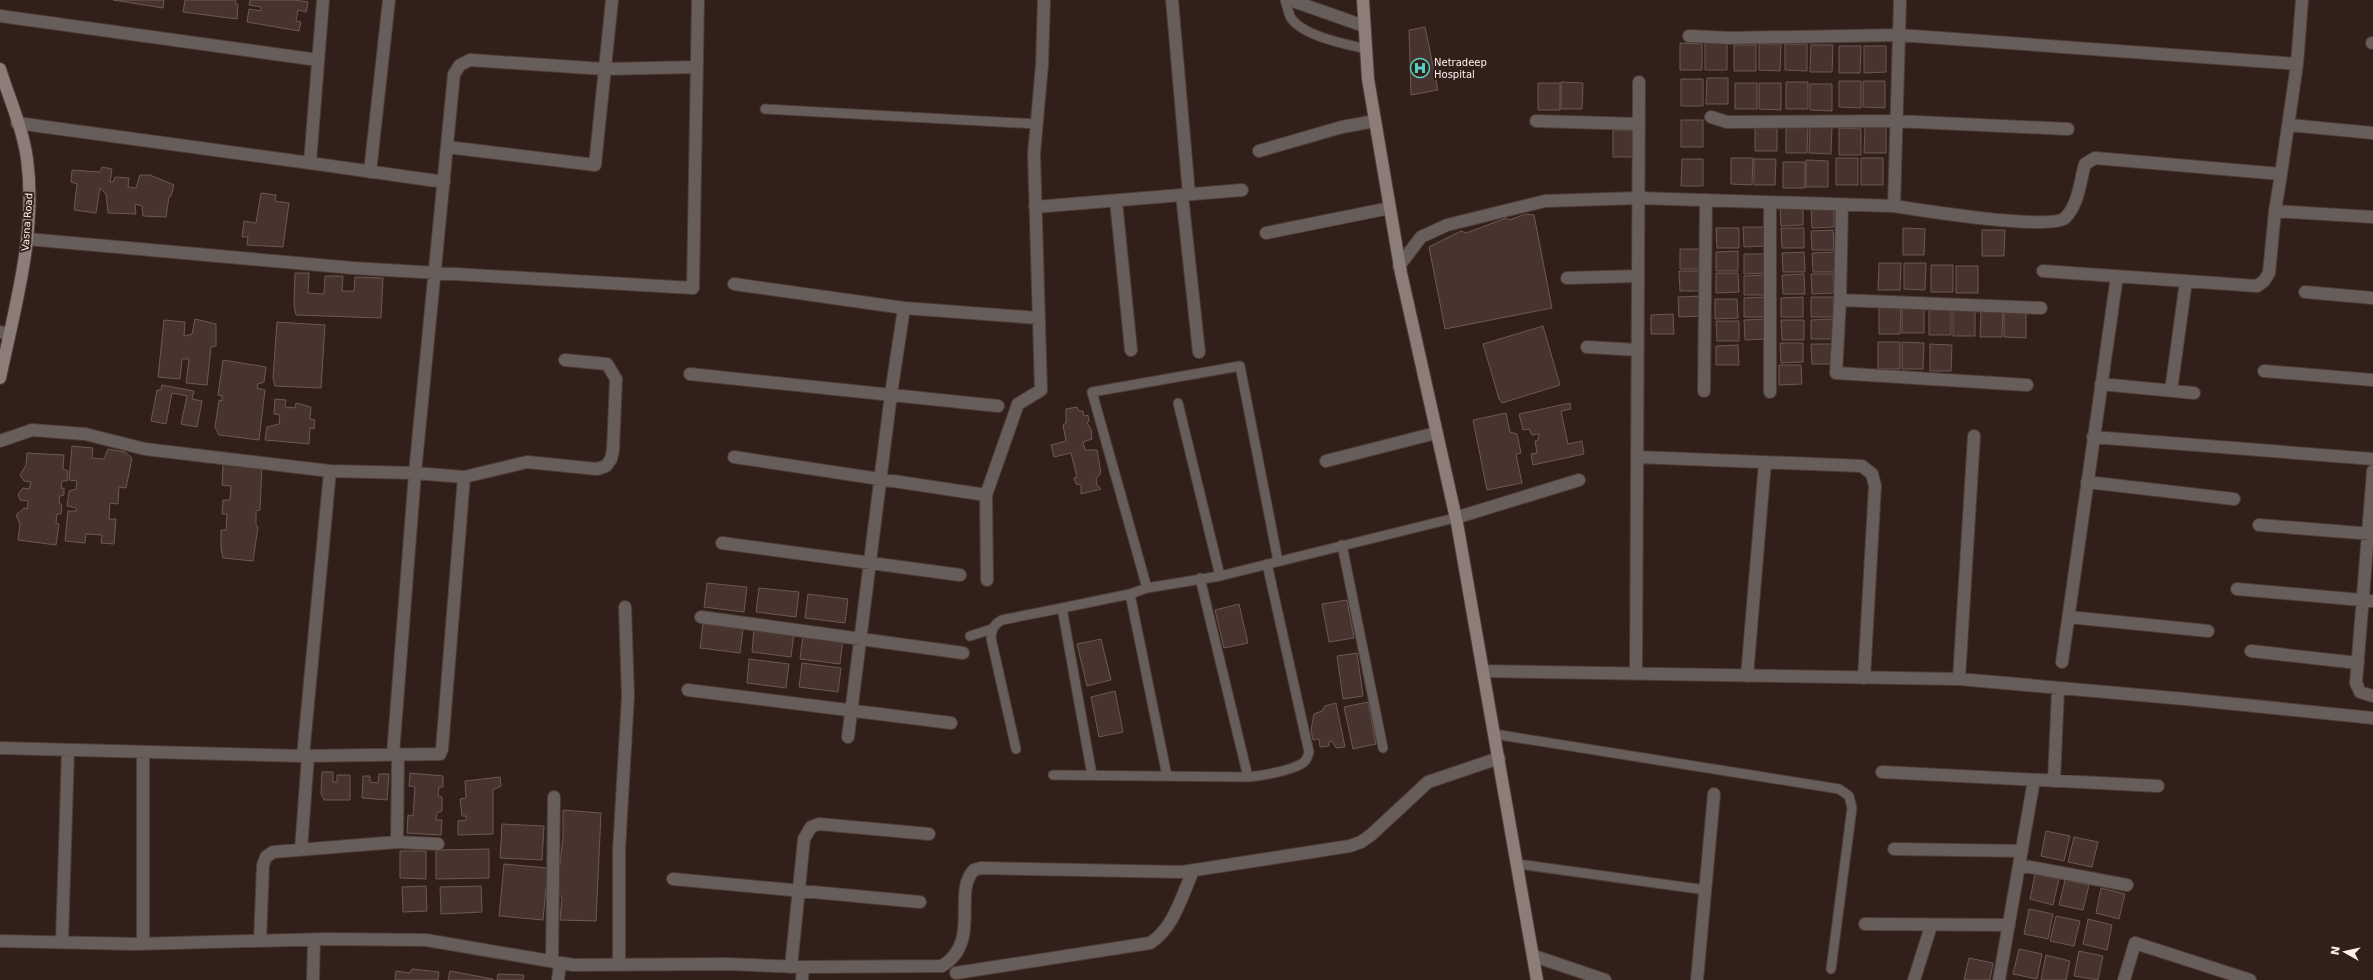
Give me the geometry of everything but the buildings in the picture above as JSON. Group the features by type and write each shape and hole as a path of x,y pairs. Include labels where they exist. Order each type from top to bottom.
{"street":[{"path":"310,163 323,0"},
{"path":"370,172 389,0"},
{"path":"447,147 595,165 612,0"},
{"path":"27,239 353,268 693,288 698,0"},
{"path":"987,580 986,495 1018,404 1042,390 1038,318 1034,154 1042,65 1044,0"},
{"path":"1172,0 1199,352"},
{"path":"1290,0 1364,26"},
{"path":"1363,0 1366,49 1375,121 1399,266 1456,518 1518,864 1537,980"},
{"path":"1894,206 1900,0"},
{"path":"2043,271 2257,286 2264,281 2269,273 2275,210 2297,64 2302,0"},
{"path":"0,16 318,60"},
{"path":"1689,36 1730,38 1899,35 2297,64"},
{"path":"397,842 395,754 415,473 454,74 460,65 470,60 604,69 697,67"},
{"name":"Vasna Road","path":"0,69 27,158 30,197 27,239 5,333 0,378"},
{"path":"1636,674 1639,82"},
{"path":"1711,118 1727,122 1896,121 2068,129"},
{"path":"1259,151 1342,127 1375,121"},
{"path":"1536,122 1639,124"},
{"path":"17,123 444,182"},
{"path":"2289,125 2373,132"},
{"path":"1399,266 1421,237 1447,225 1544,202 1638,198 1894,206 2030,223 2055,223 2064,219 2072,209 2085,164 2095,158 2281,174"},
{"path":"1035,208 1242,190"},
{"path":"1116,200 1131,350"},
{"path":"1704,391 1706,200"},
{"path":"1770,202 1770,392"},
{"path":"1842,205 1840,300 1836,373 2027,385"},
{"path":"1266,232 1390,208"},
{"path":"2275,210 2373,217"},
{"path":"1567,278 1638,276"},
{"path":"2062,662 2117,276"},
{"path":"2171,391 2186,281"},
{"path":"734,284 904,308 1038,318"},
{"path":"2305,292 2373,298"},
{"path":"1840,300 2041,308"},
{"path":"848,737 891,394 904,308"},
{"path":"1587,347 1638,350"},
{"path":"0,440 32,430 85,434 144,448 330,471 415,473 464,477 527,462 597,469 606,466 611,459 613,450 616,379 608,364 565,360"},
{"path":"2264,370 2373,380"},
{"path":"690,374 998,406"},
{"path":"2101,384 2194,393"},
{"path":"1326,461 1436,432"},
{"path":"1959,679 1974,436"},
{"path":"2093,437 2373,459"},
{"path":"734,457 986,495"},
{"path":"1638,457 1862,466 1872,474 1875,486 1864,678"},
{"path":"1747,676 1764,462"},
{"path":"301,850 305,756 330,471"},
{"path":"2373,471 2367,628 2358,663 2356,683 2360,692 2373,696"},
{"path":"0,748 305,756 395,754 436,756 440,754 442,749 464,477"},
{"path":"1456,518 1579,480"},
{"path":"2087,482 2234,499"},
{"path":"2259,525 2370,534"},
{"path":"722,543 960,575"},
{"path":"2238,589 2368,600"},
{"path":"620,964 619,850 628,696 625,606"},
{"path":"702,617 860,640 964,653"},
{"path":"2069,617 2208,631"},
{"path":"2251,651 2358,663"},
{"path":"1483,671 1959,679 2058,689 2185,699 2373,718"},
{"path":"2054,781 2058,689"},
{"path":"688,690 852,709 951,723"},
{"path":"62,942 68,750"},
{"path":"143,752 143,944"},
{"path":"0,941 143,944 314,940 426,940 573,965 727,964 791,967 942,966 953,959 962,941 968,881 974,870 981,868 1193,871 1350,846 1361,842 1428,782 1499,758"},
{"path":"1882,772 2158,786"},
{"path":"2000,980 2034,780"},
{"path":"1697,980 1714,794"},
{"path":"554,797 556,962 558,980"},
{"path":"791,967 804,839 811,827 818,824 929,834"},
{"path":"260,941 263,865 266,857 272,852 397,842 438,844"},
{"path":"1894,849 2022,851"},
{"path":"2019,865 2127,885"},
{"path":"953,959 957,976 1150,943 1160,937 1167,928 1193,871"},
{"path":"673,879 920,902"},
{"path":"1865,924 1931,926 2009,925"},
{"path":"1914,980 1931,926"},
{"path":"313,980 314,940"},
{"path":"2124,980 2134,943 2250,980"},
{"path":"1534,956 1605,980"},
{"path":"802,980 803,967"}],"lane":[{"path":"1285,0 1291,18 1306,30 1336,42 1366,49"},
{"path":"764,109 1037,124"},
{"path":"1147,588 1092,392 1240,366 1278,561"},
{"path":"1178,403 1220,576"},
{"path":"1016,749 990,638 992,629 996,623 1002,620 1130,594 1147,588 1200,578 1220,576 1456,518"},
{"path":"1342,545 1383,748"},
{"path":"1053,775 1248,777 1298,766 1305,761 1309,752 1267,564"},
{"path":"1200,578 1248,777"},
{"path":"1130,594 1167,776"},
{"path":"1062,608 1092,776"},
{"path":"970,636 992,629"},
{"path":"1494,734 1839,789 1849,796 1852,808 1831,969"},
{"path":"1518,864 1706,890"}],"place":[{"name":"Netradeep Hospital","path":"1420,68"}]}
